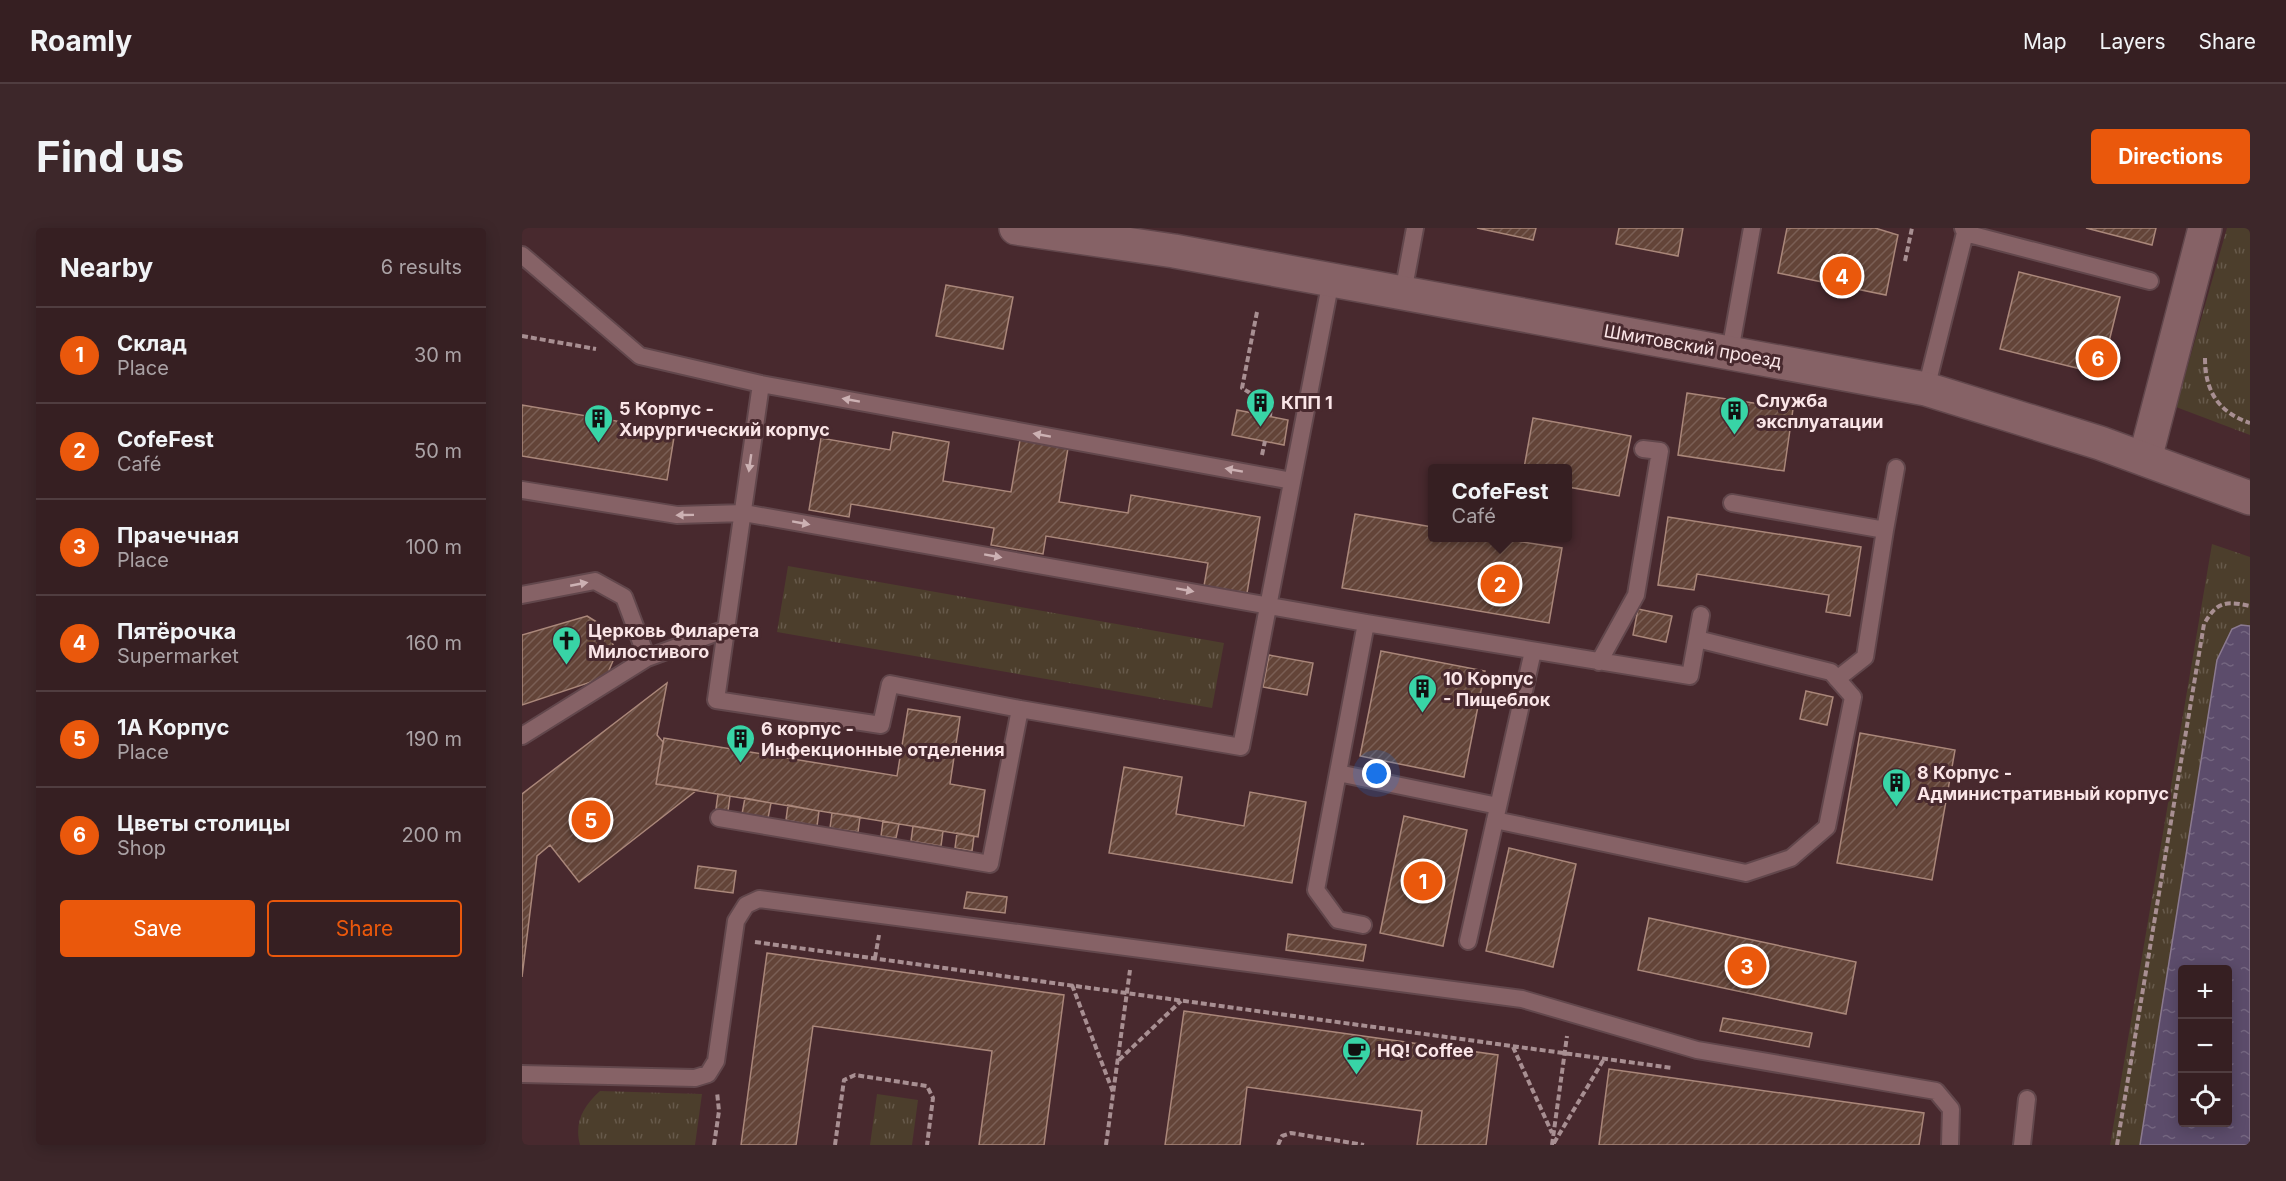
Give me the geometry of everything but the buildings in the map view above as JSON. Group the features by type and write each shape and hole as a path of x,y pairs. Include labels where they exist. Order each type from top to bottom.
{"main road":[{"name":"Шмитовский проезд","path":"1016,228 1124,235"},
{"name":"Шмитовский проезд","path":"1069,228 1124,235 1331,280 1926,389 1990,407 2145,459 2250,498"},
{"path":"2145,459 2205,228"}],"lane":[{"path":"1402,293 1415,228"},
{"path":"1730,352 1752,228"},
{"path":"1926,389 1964,231 2150,281"},
{"path":"522,255 640,356 761,384 1292,481"},
{"path":"761,384 716,700 881,725 890,684 1241,747 1331,280"},
{"path":"1599,662 1636,595 1660,451 1643,449"},
{"path":"1837,679 1865,657 1896,468"},
{"path":"522,490 677,515 744,513 1366,623 1690,676 1701,615"},
{"path":"1732,502 1885,530"},
{"path":"522,595 595,581 624,597 647,658"},
{"path":"1363,925 1338,920 1316,890 1366,623"},
{"path":"522,736 647,658 726,629"},
{"path":"1338,773 1746,873 1791,858 1827,827 1853,697 1831,672 1697,639"},
{"path":"1468,941 1533,651"},
{"path":"719,818 990,864 1020,709"},
{"path":"522,1074 695,1078 708,1074 716,1061 738,914 746,904 759,899 1522,999 1697,1050 1924,1087 1943,1096 1951,1109 1953,1120 1950,1145"},
{"path":"2022,1145 2027,1100"}],"path":[{"path":"1905,261 1912,228"},
{"path":"1257,312 1242,388 1272,406 1269,416"},
{"path":"522,336 598,349 610,331"},
{"path":"2205,357 2205,380 2218,404 2239,419 2250,423"},
{"path":"2117,1145 2204,624 2213,609 2222,605 2230,602 2250,606"},
{"path":"734,939 1681,1070"},
{"path":"1106,1145 1134,948"},
{"path":"1072,985 1114,1092"},
{"path":"1118,1061 1182,1001"},
{"path":"1513,1046 1553,1135"},
{"path":"1552,1145 1604,1059"},
{"path":"1552,1145 1563,1063"},
{"path":"835,1145 844,1080 855,1075 927,1086 933,1098 927,1145"},
{"path":"714,1145 719,1112 717,1095"},
{"path":"1278,1145 1282,1136 1291,1133 1364,1145"}],"green space":[{"path":"2227,228 2250,228 2250,435 2176,407"},
{"path":"2212,544 2250,557 2250,1145 2110,1145"},
{"path":"788,566 1224,643 1212,708 777,632"},
{"path":"600,1091 702,1094 695,1145 580,1145 578,1129 581,1115"},
{"path":"877,1094 918,1100 912,1145 870,1145"}],"water":[{"path":"2241,625 2250,626 2250,1145 2140,1145 2217,660 2232,629"}],"place":[{"name":"Пятёрочка","path":"1842,276"},
{"name":"Цветы столицы","path":"2098,358"},
{"name":"КПП 1","path":"1260,428"},
{"name":"Служба эксплуатации","path":"1735,436"},
{"name":"5 Корпус - Хирургический корпус","path":"598,444"},
{"name":"CofeFest","path":"1500,584"},
{"name":"Церковь Филарета Милостивого","path":"567,666"},
{"name":"10 Корпус - Пищеблок","path":"1422,714"},
{"name":"6 корпус - Инфекционные отделения","path":"740,764"},
{"name":"8 Корпус - Административный корпус","path":"1896,808"},
{"name":"1А Корпус","path":"591,820"},
{"name":"Склад","path":"1423,881"},
{"name":"Прачечная","path":"1747,966"},
{"name":"HQ! Coffee","path":"1356,1076"}]}
